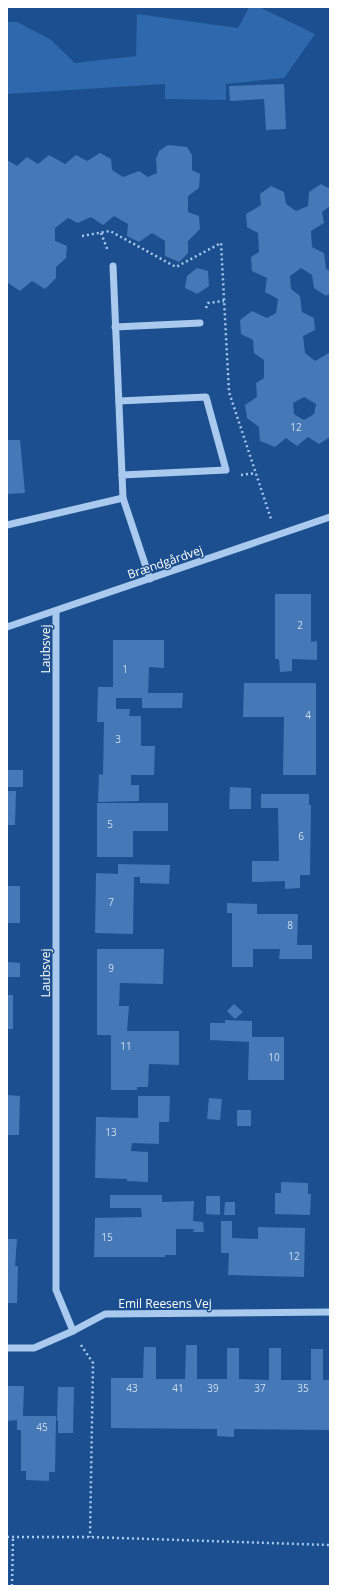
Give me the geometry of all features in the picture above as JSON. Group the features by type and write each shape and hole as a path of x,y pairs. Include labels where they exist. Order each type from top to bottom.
{"street":[{"path":"113,266 123,498 150,579"},
{"path":"116,327 200,323"},
{"path":"118,400 206,396 226,470 122,475"},
{"path":"7,525 123,498"},
{"name":"Brændgårdvej","path":"7,627 330,517"},
{"name":"Laubsvej","path":"56,611 56,1290 73,1331"},
{"name":"Emil Reesens Vej","path":"7,1348 34,1348 73,1331 105,1314 330,1312"}],"path":[{"path":"82,236 110,231 176,267 221,243 229,392 277,536"},
{"path":"73,1331 93,1363 90,1537"},
{"path":"12,1586 13,1537"},
{"path":"7,1538 90,1537 330,1545"}],"shaded area":[{"path":"249,7 259,7 315,34 284,78 226,84 226,100 165,99 165,84 7,94 7,22 17,22 50,39 75,63 136,56 137,14 238,28"}],"building":[{"path":"284,84 286,129 266,130 264,99 230,101 229,86"},
{"path":"168,145 187,147 192,155 192,170 200,174 199,188 188,196 188,212 199,216 200,229 188,241 188,253 179,262 165,256 165,241 152,233 139,242 127,236 128,224 114,216 103,225 91,217 78,223 68,218 55,228 55,241 67,246 66,258 56,267 56,278 45,289 32,281 20,291 8,283 7,160 17,166 27,157 38,164 49,155 65,164 76,155 87,161 100,153 111,159 112,170 123,177 139,171 148,177 157,173 156,159 159,151"},
{"path":"321,184 330,189 330,206 322,212 324,223 311,231 312,247 324,253 326,269 330,271 330,293 326,296 314,288 312,275 301,268 290,276 291,289 300,296 302,312 314,318 315,330 303,336 305,353 315,361 329,353 330,354 330,437 319,444 308,437 297,446 286,438 275,447 260,441 259,427 247,418 245,405 257,397 256,383 264,378 264,360 254,353 253,340 241,334 240,320 252,311 267,318 276,313 278,299 265,292 267,278 252,271 251,257 259,252 258,233 247,227 246,214 261,205 260,194 271,186 284,192 286,204 296,211 308,206 309,192","holes":["304,397 316,404 314,414 304,420 294,414 293,403"]},
{"path":"197,268 208,271 209,286 197,294 185,288 187,276"},
{"path":"7,440 20,440 25,493 7,494"},
{"path":"275,594 311,594 311,642 317,641 317,660 292,659 292,671 280,672 279,659 275,659"},
{"path":"113,640 164,640 164,668 149,667 148,693 183,693 182,708 142,708 142,698 116,698 116,709 130,709 129,716 141,716 141,746 155,746 154,775 131,775 131,785 139,785 139,801 98,802 99,774 103,775 104,722 97,722 98,687 113,687"},
{"path":"244,683 316,683 316,775 283,775 284,717 243,717"},
{"path":"7,770 23,770 23,787 7,787"},
{"path":"230,787 251,788 251,809 229,809"},
{"path":"7,791 16,791 15,825 7,825"},
{"path":"261,794 309,794 309,805 311,805 310,875 300,875 300,888 285,889 285,881 252,882 252,861 279,861 278,808 261,808"},
{"path":"97,803 168,803 168,831 133,831 133,857 97,857"},
{"path":"118,864 170,865 169,884 140,883 140,877 134,877 133,934 95,933 96,873 118,874"},
{"path":"7,886 20,886 20,923 7,923"},
{"path":"227,903 257,904 257,914 298,914 297,945 312,945 312,959 279,959 280,949 253,949 253,967 232,967 232,913 227,913"},
{"path":"97,949 164,949 163,984 120,983 119,1006 129,1006 127,1031 179,1031 179,1065 149,1064 148,1087 137,1087 137,1090 111,1090 111,1035 97,1035"},
{"path":"7,962 20,963 20,977 7,977"},
{"path":"7,995 13,995 13,1029 7,1029"},
{"path":"234,1004 243,1012 235,1019 227,1011"},
{"path":"225,1020 252,1021 252,1037 284,1037 284,1080 248,1080 249,1042 210,1040 210,1023 225,1023"},
{"path":"7,1095 20,1096 19,1135 7,1135"},
{"path":"138,1096 170,1096 169,1122 159,1122 159,1144 132,1143 131,1151 148,1152 148,1182 127,1181 127,1179 95,1178 96,1117 138,1118"},
{"path":"209,1098 222,1099 220,1120 207,1119"},
{"path":"237,1110 251,1110 251,1126 237,1126"},
{"path":"281,1182 308,1183 308,1194 311,1194 310,1215 275,1214 275,1193 281,1193"},
{"path":"110,1195 162,1195 162,1202 194,1201 193,1221 203,1222 204,1232 193,1232 194,1229 176,1229 176,1255 165,1255 165,1257 94,1257 95,1218 142,1217 141,1208 110,1208"},
{"path":"206,1196 220,1196 220,1215 206,1214"},
{"path":"225,1202 235,1202 235,1215 224,1215"},
{"path":"221,1221 232,1221 232,1238 258,1239 258,1227 305,1228 304,1277 228,1275 229,1253 221,1253"},
{"path":"7,1239 17,1239 15,1266 18,1266 17,1303 7,1303"},
{"path":"186,1345 197,1345 197,1379 227,1379 227,1348 239,1348 239,1379 269,1380 269,1348 281,1348 281,1380 311,1380 311,1349 323,1349 323,1380 330,1380 330,1430 234,1429 234,1437 217,1436 217,1429 111,1428 111,1378 143,1378 144,1347 156,1347 156,1379 185,1379"},
{"path":"8,1386 24,1386 23,1416 56,1416 56,1419 58,1387 74,1387 73,1433 58,1433 58,1420 56,1420 55,1472 49,1472 49,1481 26,1480 26,1471 21,1471 21,1430 17,1430 17,1420 7,1421"}]}
